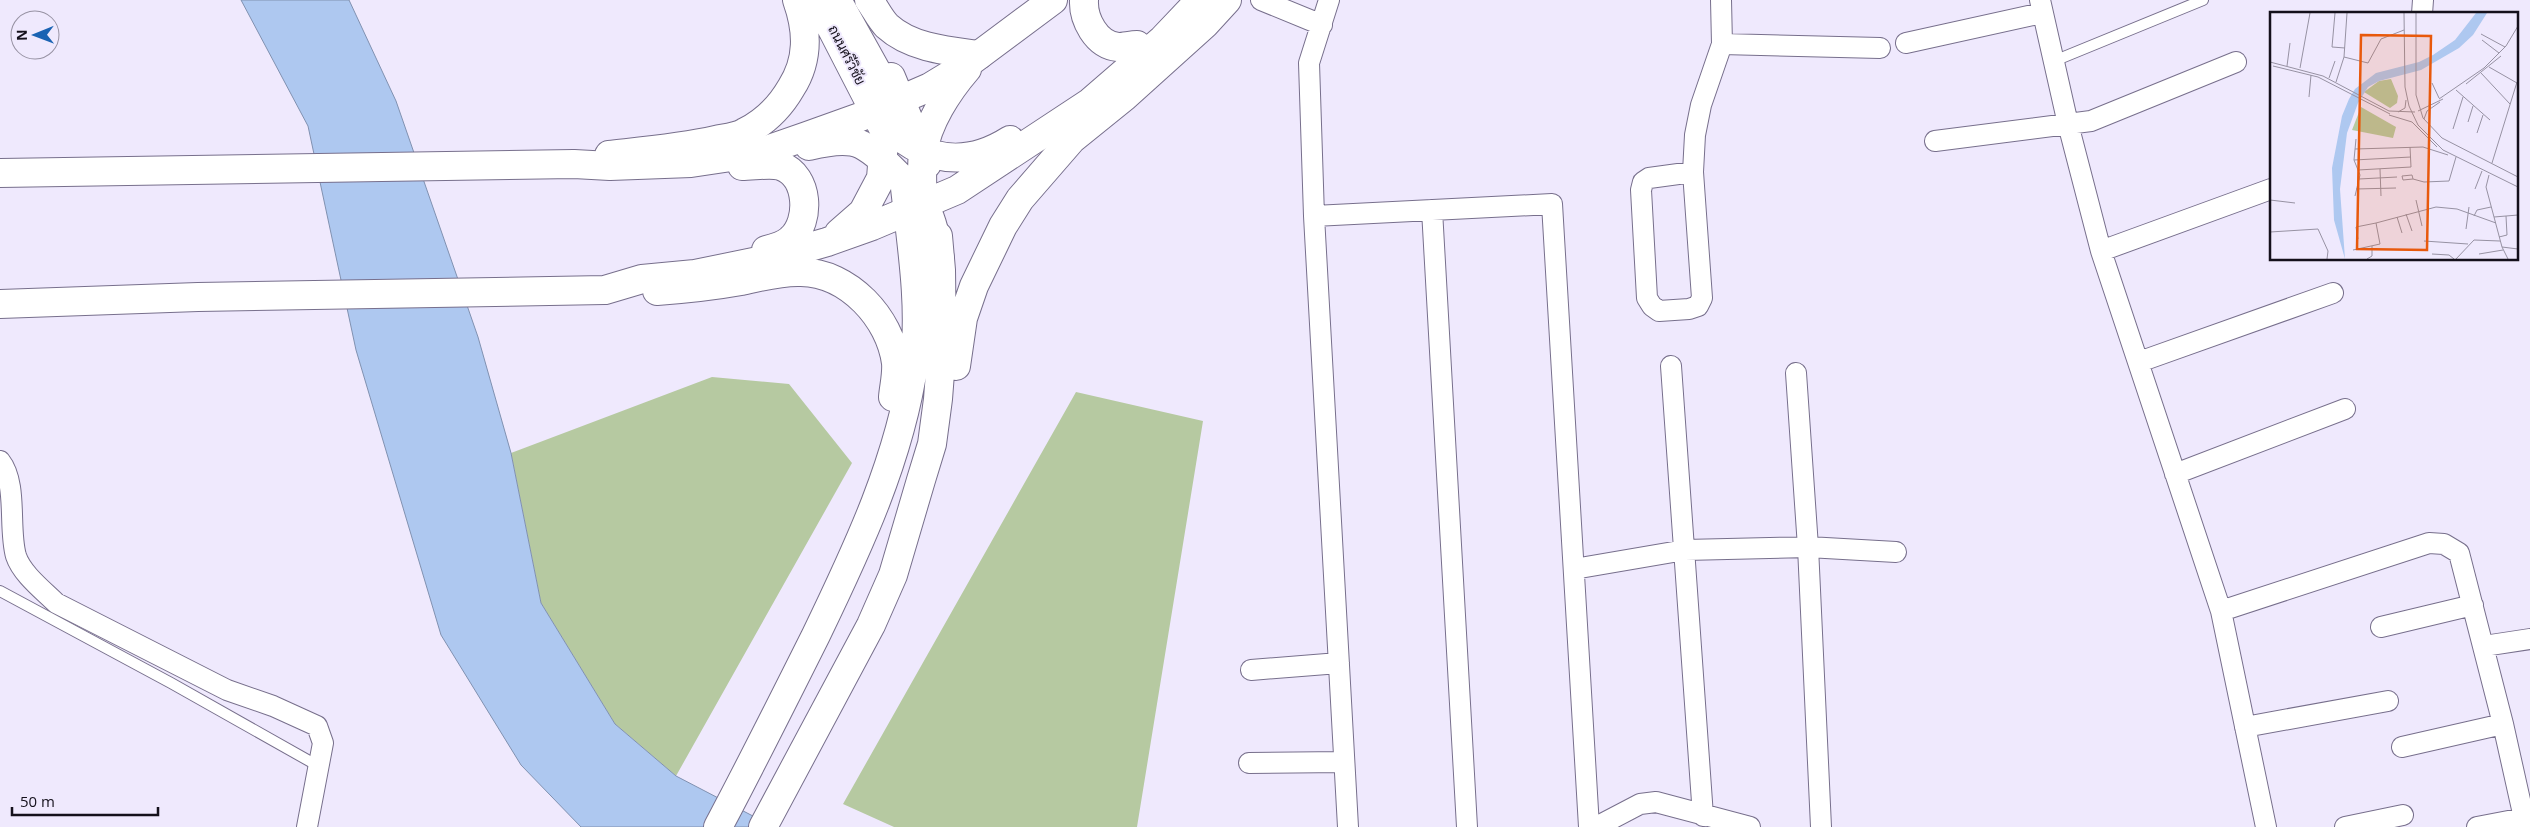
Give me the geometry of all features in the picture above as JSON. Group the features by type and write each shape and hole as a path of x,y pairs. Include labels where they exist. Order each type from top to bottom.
{"main road":[{"path":"574,164 609,155 688,147 744,133 767,119 784,100 799,76 804,59 806,41 797,0"},
{"name":"ถนนศรีวิชัย","path":"817,0 887,114"},
{"path":"837,0 881,79 887,114 940,259 942,347 932,444 893,575"},
{"name":"ถนนศรีวิชัย","path":"848,0 881,55 887,114"},
{"path":"869,0 886,25 907,40 946,51 979,55"},
{"path":"0,173 574,164 610,166 691,163 758,153 887,114 979,55 1054,0"},
{"path":"1084,0 1084,11 1089,25 1100,39 1116,47 1138,44"},
{"path":"887,114 924,152 941,158 972,157 1004,144 1077,99 1184,0"},
{"path":"605,290 642,279 682,276 768,259 827,242 917,200 958,190 1089,103 1163,39 1200,0"},
{"path":"763,827 871,624 918,519 946,439 954,405 956,351 963,318 974,286 1004,226 1030,187 1072,139 1131,91 1205,24 1227,0"},
{"path":"718,827 763,743 826,613 886,478 902,420 914,361 917,200 924,152 939,111 956,82 979,55"},
{"path":"827,242 848,227 863,212 881,178 887,114"},
{"path":"574,164 605,175 626,178 678,177 767,160 811,145 837,140 862,145 883,162 917,200"},
{"path":"682,276 712,262 775,248 792,239 803,218 804,198 801,184 790,170 779,166 741,166"},
{"path":"0,304 198,297 605,290 647,291 698,288 802,272 827,277 850,289 869,306 884,324 896,365 892,412 884,447 872,485 828,578 799,669"}],"street":[{"path":"1260,0 1322,25"},
{"path":"1329,0 1309,63 1314,216 1348,827"},
{"path":"1693,172 1649,178 1643,182 1641,190 1647,298 1652,306 1659,311 1689,309 1698,306 1702,298 1693,172 1695,135 1701,105 1722,44 1720,0"},
{"path":"1906,43 2041,7 2068,124 2102,251 2221,611 2266,827"},
{"path":"1722,44 1880,48"},
{"path":"1935,141 2091,122 2236,62"},
{"path":"2102,251 2270,188"},
{"path":"1314,216 1552,204 1589,827"},
{"path":"1432,210 1467,827"},
{"path":"2139,362 2333,293"},
{"path":"1670,366 1685,550 1703,816"},
{"path":"1796,373 1808,547 1821,827"},
{"path":"2175,474 2345,409"},
{"path":"0,461 8,474 16,557 38,586 56,603 218,685 273,706 317,726 323,743 308,827"},
{"path":"2221,611 2429,543 2444,544 2459,553 2484,646 2525,822 2477,827"},
{"path":"1574,570 1685,550 1808,547 1896,552"},
{"path":"2381,627 2473,605"},
{"path":"2484,646 2530,639"},
{"path":"1251,670 1339,663"},
{"path":"2245,727 2388,701"},
{"path":"2402,747 2503,724"},
{"path":"1249,763 1343,762"},
{"path":"1596,827 1640,804 1656,802 1750,827"},
{"path":"2345,827 2402,815"}],"lane":[{"path":"2054,61 2203,0"},
{"path":"0,591 171,683 320,767"}],"green space":[{"path":"712,377 789,384 852,463 676,776 615,724 541,603 511,453"},
{"path":"1076,392 1203,421 1137,827 894,827 843,804"}],"water":[{"path":"241,0 349,0 396,101 478,337 511,453 541,603 615,724 676,776 774,827 581,827 521,765 441,635 356,350 308,126"}]}
